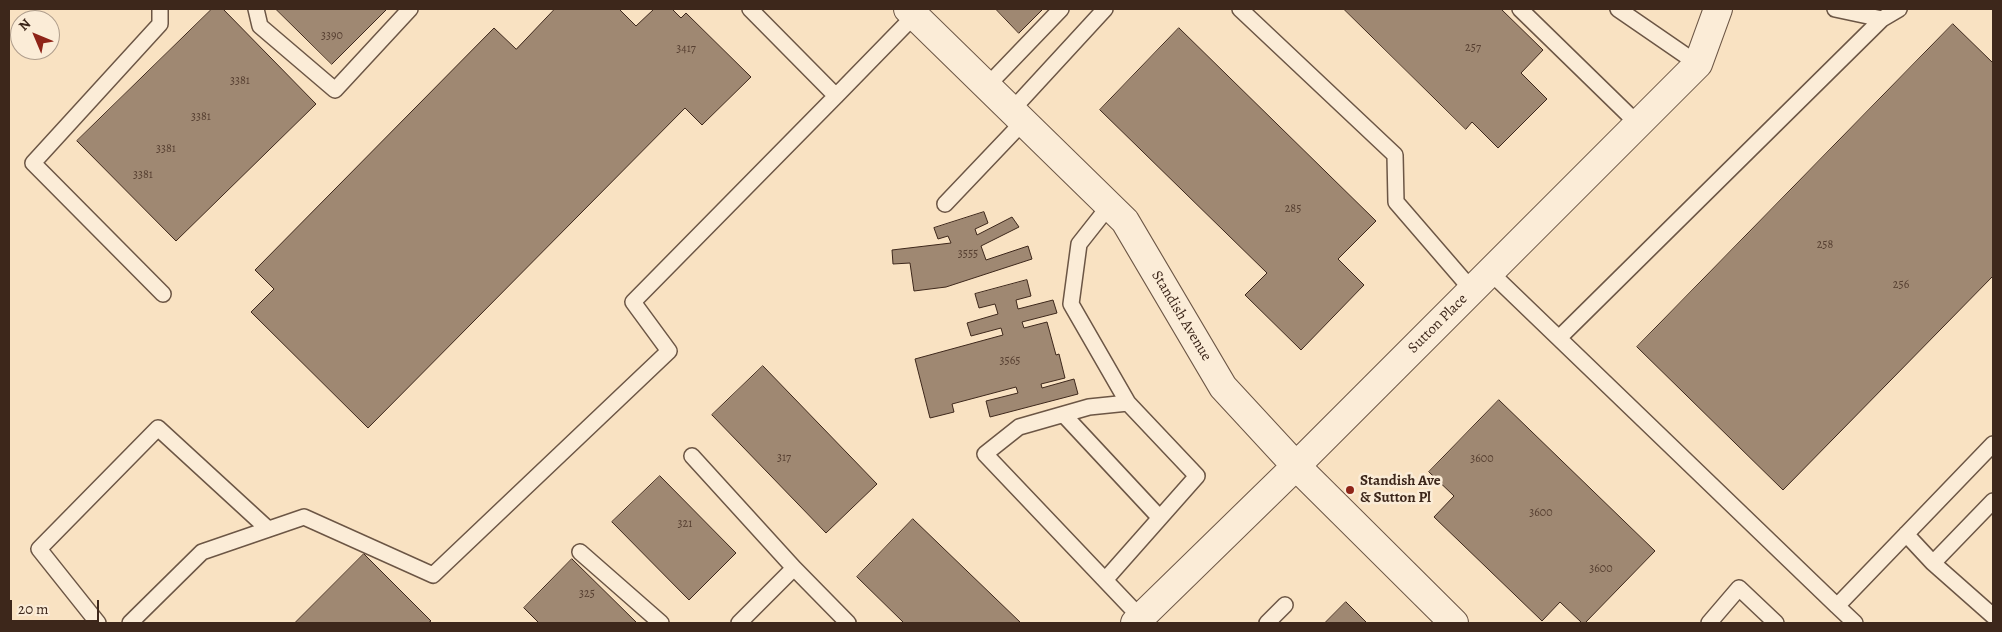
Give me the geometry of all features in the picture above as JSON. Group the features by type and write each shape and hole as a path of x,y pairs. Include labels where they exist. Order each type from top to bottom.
{"street":[{"name":"Sutton Place","path":"1138,620 1296,466 1698,64 1718,9"},
{"name":"Standish Avenue","path":"911,12 1125,222 1223,387 1296,466 1454,623"}],"lane":[{"path":"160,9 160,24 33,164 163,294"},
{"path":"256,9 260,26 335,90 410,9"},
{"path":"750,9 836,96"},
{"path":"987,86 1061,9"},
{"path":"945,204 1105,9"},
{"path":"1240,9 1395,155 1396,202 1481,281 1559,338 1855,623"},
{"path":"1520,9 1638,124"},
{"path":"1618,9 1698,64"},
{"path":"1835,9 1882,19"},
{"path":"1559,338 1882,19 1899,9"},
{"path":"130,623 202,552 304,517 433,575 669,351 633,302 836,96 911,12"},
{"path":"1105,580 1197,476 1128,403 1071,304 1078,244 1109,206"},
{"path":"1128,403 1088,407 1019,427 985,454 1105,580 1138,620"},
{"path":"1064,415 1160,518"},
{"path":"98,623 39,549 158,428 268,529"},
{"path":"1837,606 1993,444"},
{"path":"692,456 794,568 848,623"},
{"path":"1933,563 1993,501"},
{"path":"1906,534 1933,563 1993,616"},
{"path":"580,552 661,623"},
{"path":"739,623 794,568"},
{"path":"1709,623 1739,588 1776,623"},
{"path":"1267,623 1285,605"}],"building":[{"path":"212,9 223,9 316,104 176,241 77,141"},
{"path":"276,9 387,9 332,64"},
{"path":"555,9 619,9 636,26 654,9 672,9 681,18 686,13 751,77 702,125 685,108 368,428 251,312 274,289 255,270 494,28 516,49"},
{"path":"996,9 1043,9 1019,33"},
{"path":"1344,9 1501,9 1543,50 1521,73 1547,99 1498,148 1472,122 1466,129"},
{"path":"1953,24 1993,63 1993,276 1783,490 1637,347"},
{"path":"1179,28 1376,221 1338,259 1364,285 1301,350 1245,295 1267,273 1100,110"},
{"path":"984,212 988,223 975,229 977,235 1012,217 1019,227 981,246 986,260 1028,246 1032,259 946,287 914,291 910,263 893,264 892,250 951,243 948,236 938,239 934,228"},
{"path":"1027,280 1031,296 1016,300 1018,309 1053,300 1057,313 1022,322 1024,328 1047,322 1056,355 1059,354 1065,378 1041,384 1042,388 1074,379 1078,394 990,417 986,401 1018,393 1016,387 952,404 954,412 930,418 915,359 1003,335 1001,328 971,336 967,323 998,314 995,304 979,308 975,294"},
{"path":"763,366 877,484 826,533 712,415"},
{"path":"1499,400 1655,551 1585,623 1582,623 1560,602 1542,621 1434,517 1454,496 1429,472"},
{"path":"660,476 736,553 689,600 612,522"},
{"path":"913,519 1021,623 904,623 857,577"},
{"path":"364,554 431,621 428,623 295,623"},
{"path":"572,559 637,623 539,623 524,608"},
{"path":"1346,602 1367,623 1325,623"}],"place":[{"name":"Standish Ave & Sutton Pl","path":"1350,490"}]}
